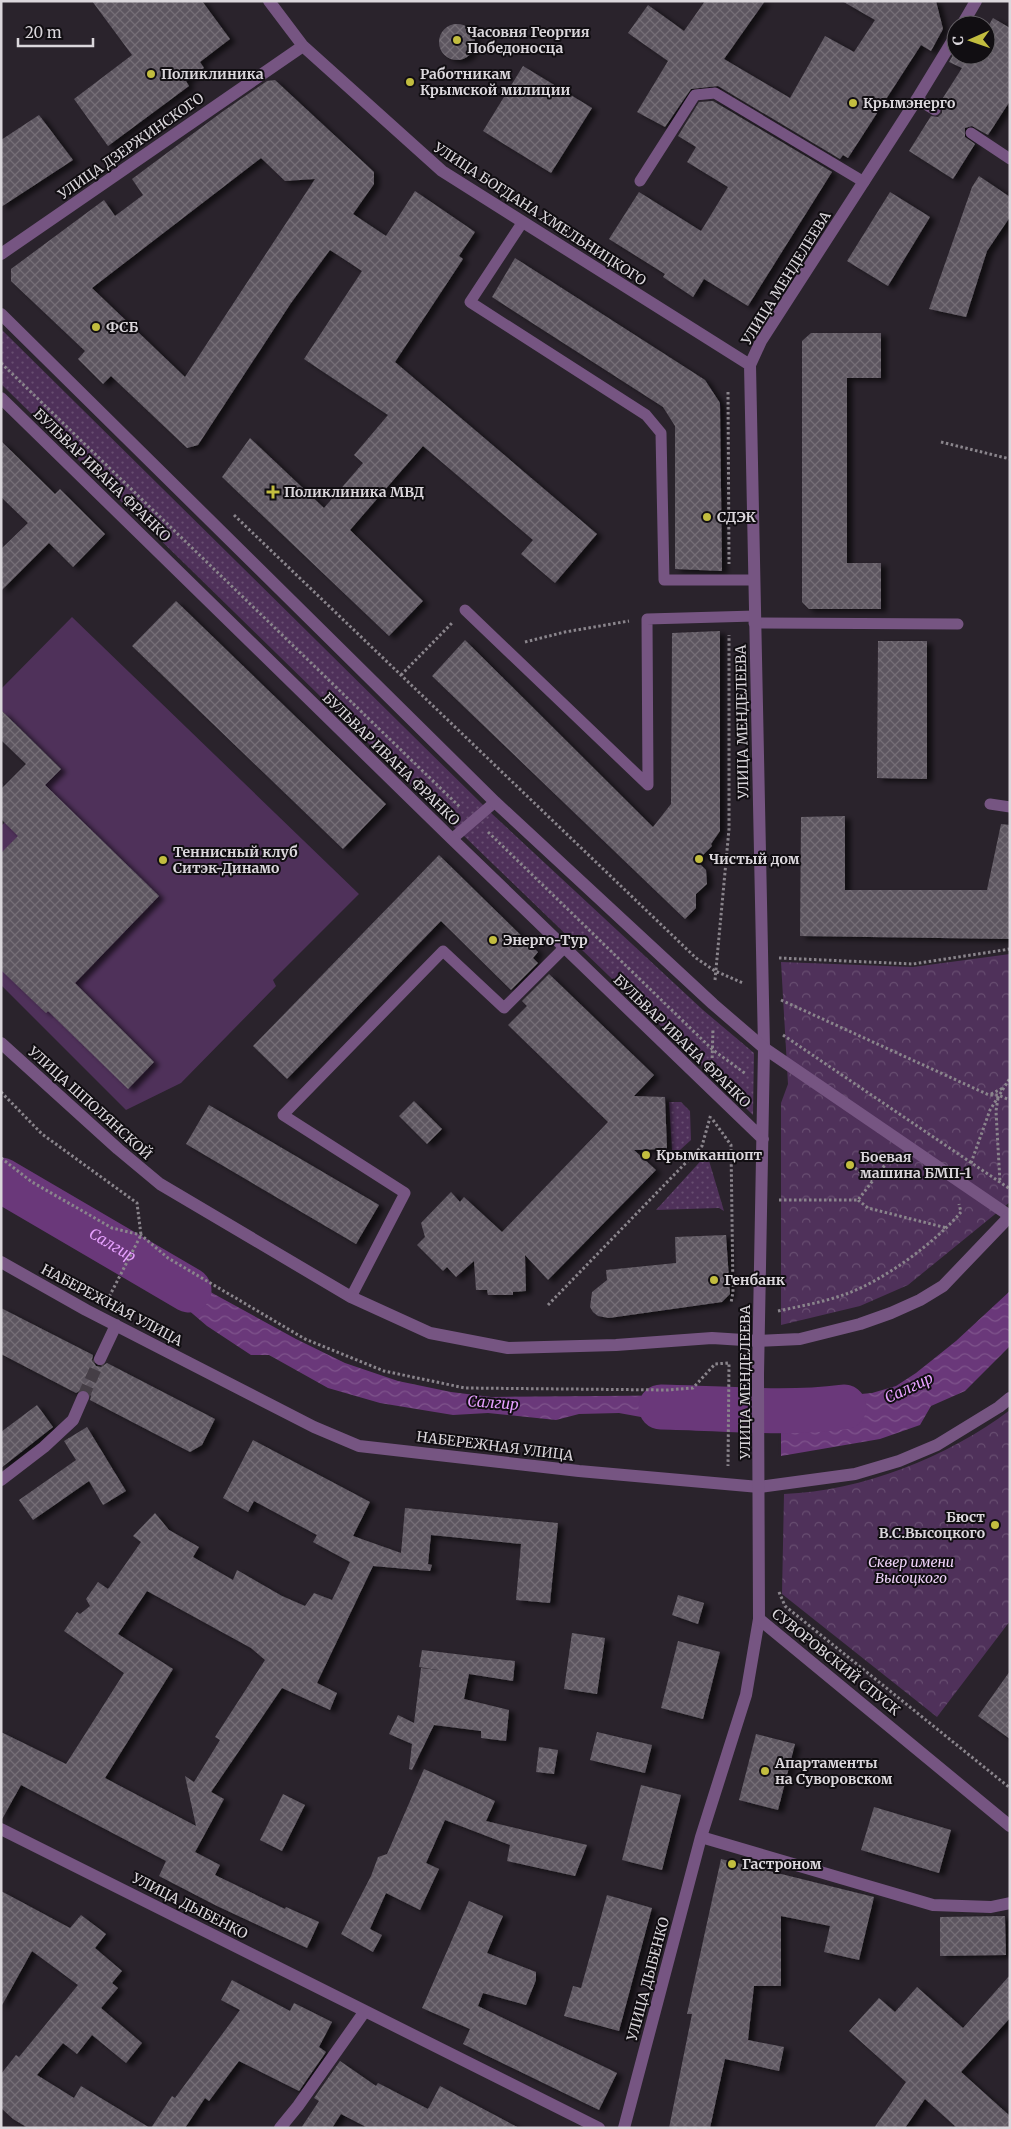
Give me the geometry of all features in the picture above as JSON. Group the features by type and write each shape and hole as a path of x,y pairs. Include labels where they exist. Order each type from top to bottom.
{"street":[{"name":"УЛИЦА БОГДАНА ХМЕЛЬНИЦКОГО","path":"269,1 303,46 429,161 522,223 750,365"},
{"path":"968,15 976,1"},
{"name":"УЛИЦА ДЗЕРЖИНСКОГО","path":"1,254 303,46"},
{"name":"УЛИЦА МЕНДЕЛЕЕВА","path":"759,1468 758,1375 764,1048 750,365 761,341 946,51"},
{"path":"1,314 495,802 713,1004 764,1048 1010,1216 943,1286 920,1300 892,1313 860,1324 800,1339 712,1338 616,1345 508,1348 430,1333 351,1297"},
{"name":"БУЛЬВАР ИВАНА ФРАНКО","path":"1,398 564,948 763,1139"},
{"name":"УЛИЦА ШПОЛЯНСКОЙ","path":"1,1043 110,1143 160,1184 351,1297"},
{"name":"НАБЕРЕЖНАЯ УЛИЦА","path":"1,1262 116,1325 314,1428 359,1446 579,1471 759,1487 855,1474 899,1461 938,1445 999,1407 1010,1398"},
{"path":"100,1360 116,1325"},
{"path":"1,1480 44,1447 73,1420 83,1397"},
{"name":"СУВОРОВСКИЙ СПУСК","path":"759,1468 759,1619 1010,1826"},
{"name":"УЛИЦА ДЫБЕНКО","path":"624,2128 701,1837 746,1695 759,1619"},
{"name":"УЛИЦА ДЫБЕНКО","path":"1,1829 599,2128"},
{"path":"701,1837 933,1905 991,1906 1010,1903"},
{"path":"280,2128 298,2106 364,2011"}],"lane":[{"path":"640,181 695,95 715,93 864,182"},
{"path":"917,99 935,110"},
{"path":"972,133 1010,159"},
{"path":"522,223 470,302 646,415 661,433 664,580 754,580"},
{"path":"465,610 648,785 647,619 729,616 755,620 958,624"},
{"path":"452,839 495,802"},
{"path":"990,804 1010,807"},
{"path":"351,1297 406,1194 283,1115 442,951 504,1008 564,948"}],"path":[{"path":"1,363 713,1050 764,1086"},
{"path":"728,392 729,580"},
{"path":"941,442 1010,458"},
{"path":"230,511 696,958 715,971 989,1095 998,1095 1010,1100"},
{"path":"402,675 465,610"},
{"path":"548,1305 702,1146 710,1116 715,971 729,830 729,616"},
{"path":"505,648 564,632 647,619"},
{"path":"779,958 913,964 1010,949"},
{"path":"778,1032 1010,1189"},
{"path":"971,1162 990,1110 1010,1078"},
{"path":"989,1095 1003,1087"},
{"path":"1,1092 42,1134 137,1203 141,1235 109,1297 125,1306"},
{"path":"998,1095 996,1112 1000,1183"},
{"path":"710,1116 730,1145 732,1303"},
{"path":"858,1200 891,1157 932,1136"},
{"path":"891,1157 898,1162"},
{"path":"855,1168 872,1181"},
{"path":"775,1312 818,1303 860,1288 888,1273 948,1228 961,1212 960,1205 952,1199"},
{"path":"776,1200 858,1200 868,1208 948,1228"},
{"path":"723,1467 729,1466 730,1363"},
{"path":"777,1588 785,1606 1010,1788"}],"green space":[{"path":"1,329 484,806 457,830 1,384"},
{"name":"Теннисный клуб Ситэк-Динамо","path":"72,617 359,894 273,980 276,986 181,1083 126,1110 1,985 1,826 61,769 1,710 1,689"},
{"path":"490,812 703,1010 754,1053 753,1115 463,835"},
{"path":"1010,954 1010,1202 908,1285 860,1306 781,1325 781,1103 788,1084 781,962 913,967"},
{"path":"669,1102 681,1102 690,1111 691,1140 680,1150 672,1150"},
{"path":"707,1154 724,1211 719,1208 656,1210"},
{"name":"Сквер имени Высоцкого","path":"1010,1410 1010,1621 937,1717 782,1594 784,1494 844,1486 903,1468 960,1443"}],"water":[{"path":"1,1170 126,1246 117,1265 32,1214 1,1192"},
{"path":"141,1250 214,1294 296,1339 345,1363 398,1381 451,1392 491,1397 724,1395 723,1429 705,1420 641,1417 619,1413 579,1414 556,1420 488,1413 453,1415 380,1403 328,1388 269,1355 251,1355 207,1326 173,1297 130,1272"},
{"path":"1010,1291 1010,1346 965,1391 931,1406 920,1425 880,1439 781,1456 781,1414 794,1400 872,1393 896,1386 916,1373 956,1341"}],"pier":[{"path":"781,1409 781,1458 779,1456 778,1414"}],"building":[{"name":"Поликлиника","path":"92,1 202,1 230,39 200,62 204,68 186,81 189,86 108,146 74,99 132,55"},
{"path":"705,1 765,1 724,59 790,98 825,36 854,52 875,20 842,1 936,1 943,29 931,51 921,45 848,158 843,155 840,159 718,86 691,89 665,127 637,112 668,61 628,33 648,5 684,31"},
{"path":"996,20 1010,28 1010,101 988,135 972,126 965,128 965,137 975,144 953,179 909,151 931,116 938,117 942,113 942,107 939,104 962,68 956,65 996,65"},
{"name":"Часовня Георгия Победоносца","path":"457,24 464,25 470,29 474,35 474,49 470,55 464,59 457,60 450,59 444,55 440,49 439,42 440,35 444,29 450,25"},
{"path":"523,66 592,108 551,173 483,131"},
{"path":"275,80 374,172 374,184 353,214 386,236 415,191 475,232 459,256 463,259 395,362 597,534 555,583 521,554 533,540 423,446 350,530 423,601 389,636 222,477 250,438 324,508 363,463 354,455 388,415 304,359 362,271 330,250 291,303 198,445 187,448 111,376 103,384 78,359 85,351 11,281 11,269 104,200 115,216 143,195 132,179 267,81","holes":["261,158 285,181 315,179 185,377 92,288"]},
{"path":"713,101 832,172 748,306 704,279 693,297 663,277 665,274 609,239 639,192 701,231 728,187 687,162 696,147 678,136 699,102"},
{"path":"39,115 73,160 1,207 1,140"},
{"path":"979,176 1010,197 1010,217 987,251 966,317 929,309 972,187"},
{"path":"890,192 930,217 888,286 847,261"},
{"path":"515,258 705,380 720,403 722,571 675,569 675,426 663,407 492,297"},
{"path":"811,333 881,333 881,378 847,378 847,563 881,563 881,609 809,609 802,602 802,341"},
{"path":"1,441 55,494 60,489 105,534 73,567 49,543 1,591 1,549 28,523 1,497"},
{"path":"176,601 386,804 343,849 132,646"},
{"path":"720,631 720,831 711,844 712,846 697,861 706,870 707,884 696,894 696,908 685,919 432,676 465,640 653,827 671,804 672,633"},
{"path":"878,641 927,641 927,779 877,778"},
{"path":"1,710 61,769 45,785 159,896 75,983 154,1062 128,1089 48,1011 46,1013 1,970 1,853 18,836 1,819 1,789 26,764 1,740"},
{"path":"845,816 845,890 987,890 1001,824 1010,825 1010,939 800,936 801,817"},
{"path":"439,855 538,952 533,958 538,963 511,990 441,921 287,1079 253,1046"},
{"path":"549,974 654,1075 634,1096 665,1097 667,1149 634,1150 656,1170 548,1280 525,1255 526,1291 513,1292 513,1295 488,1295 487,1290 476,1290 474,1261 456,1277 447,1267 443,1271 417,1245 425,1237 421,1223 451,1192 460,1202 464,1197 502,1232 608,1122 508,1025 527,1006 522,1001"},
{"path":"414,1101 442,1129 427,1144 399,1116"},
{"path":"209,1105 379,1205 356,1244 186,1144"},
{"path":"726,1235 730,1294 722,1302 609,1318 598,1316 590,1307 592,1292 607,1280 606,1270 676,1263 675,1237"},
{"path":"1,1308 93,1355 92,1360 96,1366 101,1367 107,1363 215,1419 202,1445 190,1452 90,1400 91,1396 87,1390 82,1389 76,1393 1,1354"},
{"path":"37,1405 53,1427 1,1468 1,1432"},
{"path":"87,1427 126,1491 103,1505 89,1481 33,1520 19,1500 76,1460 64,1441"},
{"path":"253,1440 370,1502 353,1536 401,1553 405,1508 558,1523 550,1603 516,1600 521,1544 431,1535 428,1564 432,1565 430,1571 373,1566 317,1683 337,1693 330,1710 282,1688 211,1792 224,1799 195,1852 220,1865 215,1875 285,1909 286,1907 319,1922 307,1948 217,1906 159,1876 166,1861 21,1785 1,1821 1,1732 66,1764 124,1673 64,1631 77,1612 80,1614 90,1606 86,1599 98,1582 108,1589 141,1542 133,1536 155,1513 169,1530 199,1547 193,1557 233,1580 237,1570 282,1596 305,1606 314,1593 332,1600 350,1562 313,1542 317,1535 254,1501 248,1512 223,1498","holes":["147,1591 251,1648 265,1660 215,1737 220,1740 194,1782 185,1776 196,1826 105,1778 173,1669 118,1634"]},
{"path":"678,1595 704,1603 698,1624 672,1615"},
{"path":"572,1633 605,1638 597,1694 564,1689"},
{"path":"678,1641 720,1652 703,1719 661,1708"},
{"path":"422,1650 515,1661 513,1681 469,1674 464,1699 509,1710 506,1741 481,1738 481,1731 434,1725 412,1770 409,1769 412,1744 389,1734 398,1715 414,1723 421,1668 444,1671 419,1667"},
{"path":"1010,1671 1010,1739 978,1716"},
{"path":"597,1732 652,1745 645,1773 590,1760"},
{"path":"756,1734 795,1744 778,1810 739,1800"},
{"path":"539,1747 558,1750 554,1774 536,1772"},
{"path":"424,1769 495,1801 486,1821 587,1845 575,1876 507,1861 510,1845 445,1820 426,1863 439,1869 420,1910 386,1893 370,1929 382,1935 373,1952 341,1934 371,1876 378,1857 387,1854"},
{"path":"641,1785 681,1795 662,1870 622,1860"},
{"path":"283,1794 305,1805 282,1851 260,1840"},
{"path":"874,1807 951,1830 939,1873 861,1850"},
{"path":"721,1859 874,1897 859,1960 824,1952 830,1926 781,1916 781,1986 754,1986 748,2040 784,2047 779,2071 725,2059 710,2128 669,2128 692,2014 687,2014"},
{"path":"1,1891 70,1928 81,1915 106,1934 95,1948 122,1971 112,1983 118,1988 101,2008 142,2043 126,2063 92,2035 77,2054 63,2043 37,2075 74,2098 81,2086 150,2128 28,2128 13,2119 1,2108 1,2074 16,2055 19,2057 78,1985 32,1951 1,2007"},
{"path":"607,1895 652,1908 619,2031 564,2016 573,1986 581,1988"},
{"path":"469,1901 503,1916 487,1953 536,1972 536,1980 526,2005 483,1993 478,2006 617,2073 599,2110 463,2044 470,2029 422,2008"},
{"path":"1005,1916 1006,1955 940,1956 940,1917"},
{"path":"1010,1975 1010,2018 961,2072 1010,2116 1010,2128 957,2128 925,2099 905,2128 874,2128 906,2082 849,2031 879,1998 895,2012 917,1987 963,2028"},
{"path":"232,1980 290,2011 294,2003 332,2022 319,2047 326,2052 299,2091 239,2061 209,2101 205,2098 185,2128 151,2128 172,2096 175,2098 240,2010 221,2000"},
{"path":"340,2061 376,2086 378,2083 428,2109 440,2086 519,2128 368,2128 341,2114 332,2128 301,2128 319,2101 314,2098"}],"waterway":[{"name":"Салгир","path":"1,1180 189,1290"},
{"name":"Салгир","path":"661,1407 775,1411 844,1407"}],"tunnel":[{"path":"83,1397 100,1359"}],"place":[{"name":"Часовня Георгия Победоносца","path":"457,40"},
{"name":"Поликлиника","path":"151,74"},
{"name":"Работникам Крымской милиции","path":"410,82"},
{"name":"Крымэнерго","path":"853,103"},
{"name":"ФСБ","path":"96,327"},
{"name":"Поликлиника МВД","path":"273,492"},
{"name":"СДЭК","path":"707,517"},
{"name":"Чистый дом","path":"699,859"},
{"name":"Теннисный клуб Ситэк-Динамо","path":"163,860"},
{"name":"Энерго-Тур","path":"493,940"},
{"name":"Крымканцопт","path":"646,1155"},
{"name":"Боевая машина БМП-1","path":"850,1165"},
{"name":"Генбанк","path":"714,1280"},
{"name":"Бюст В.С.Высоцкого","path":"995,1525"},
{"name":"Апартаменты на Суворовском","path":"765,1771"},
{"name":"Гастроном","path":"732,1864"}]}
